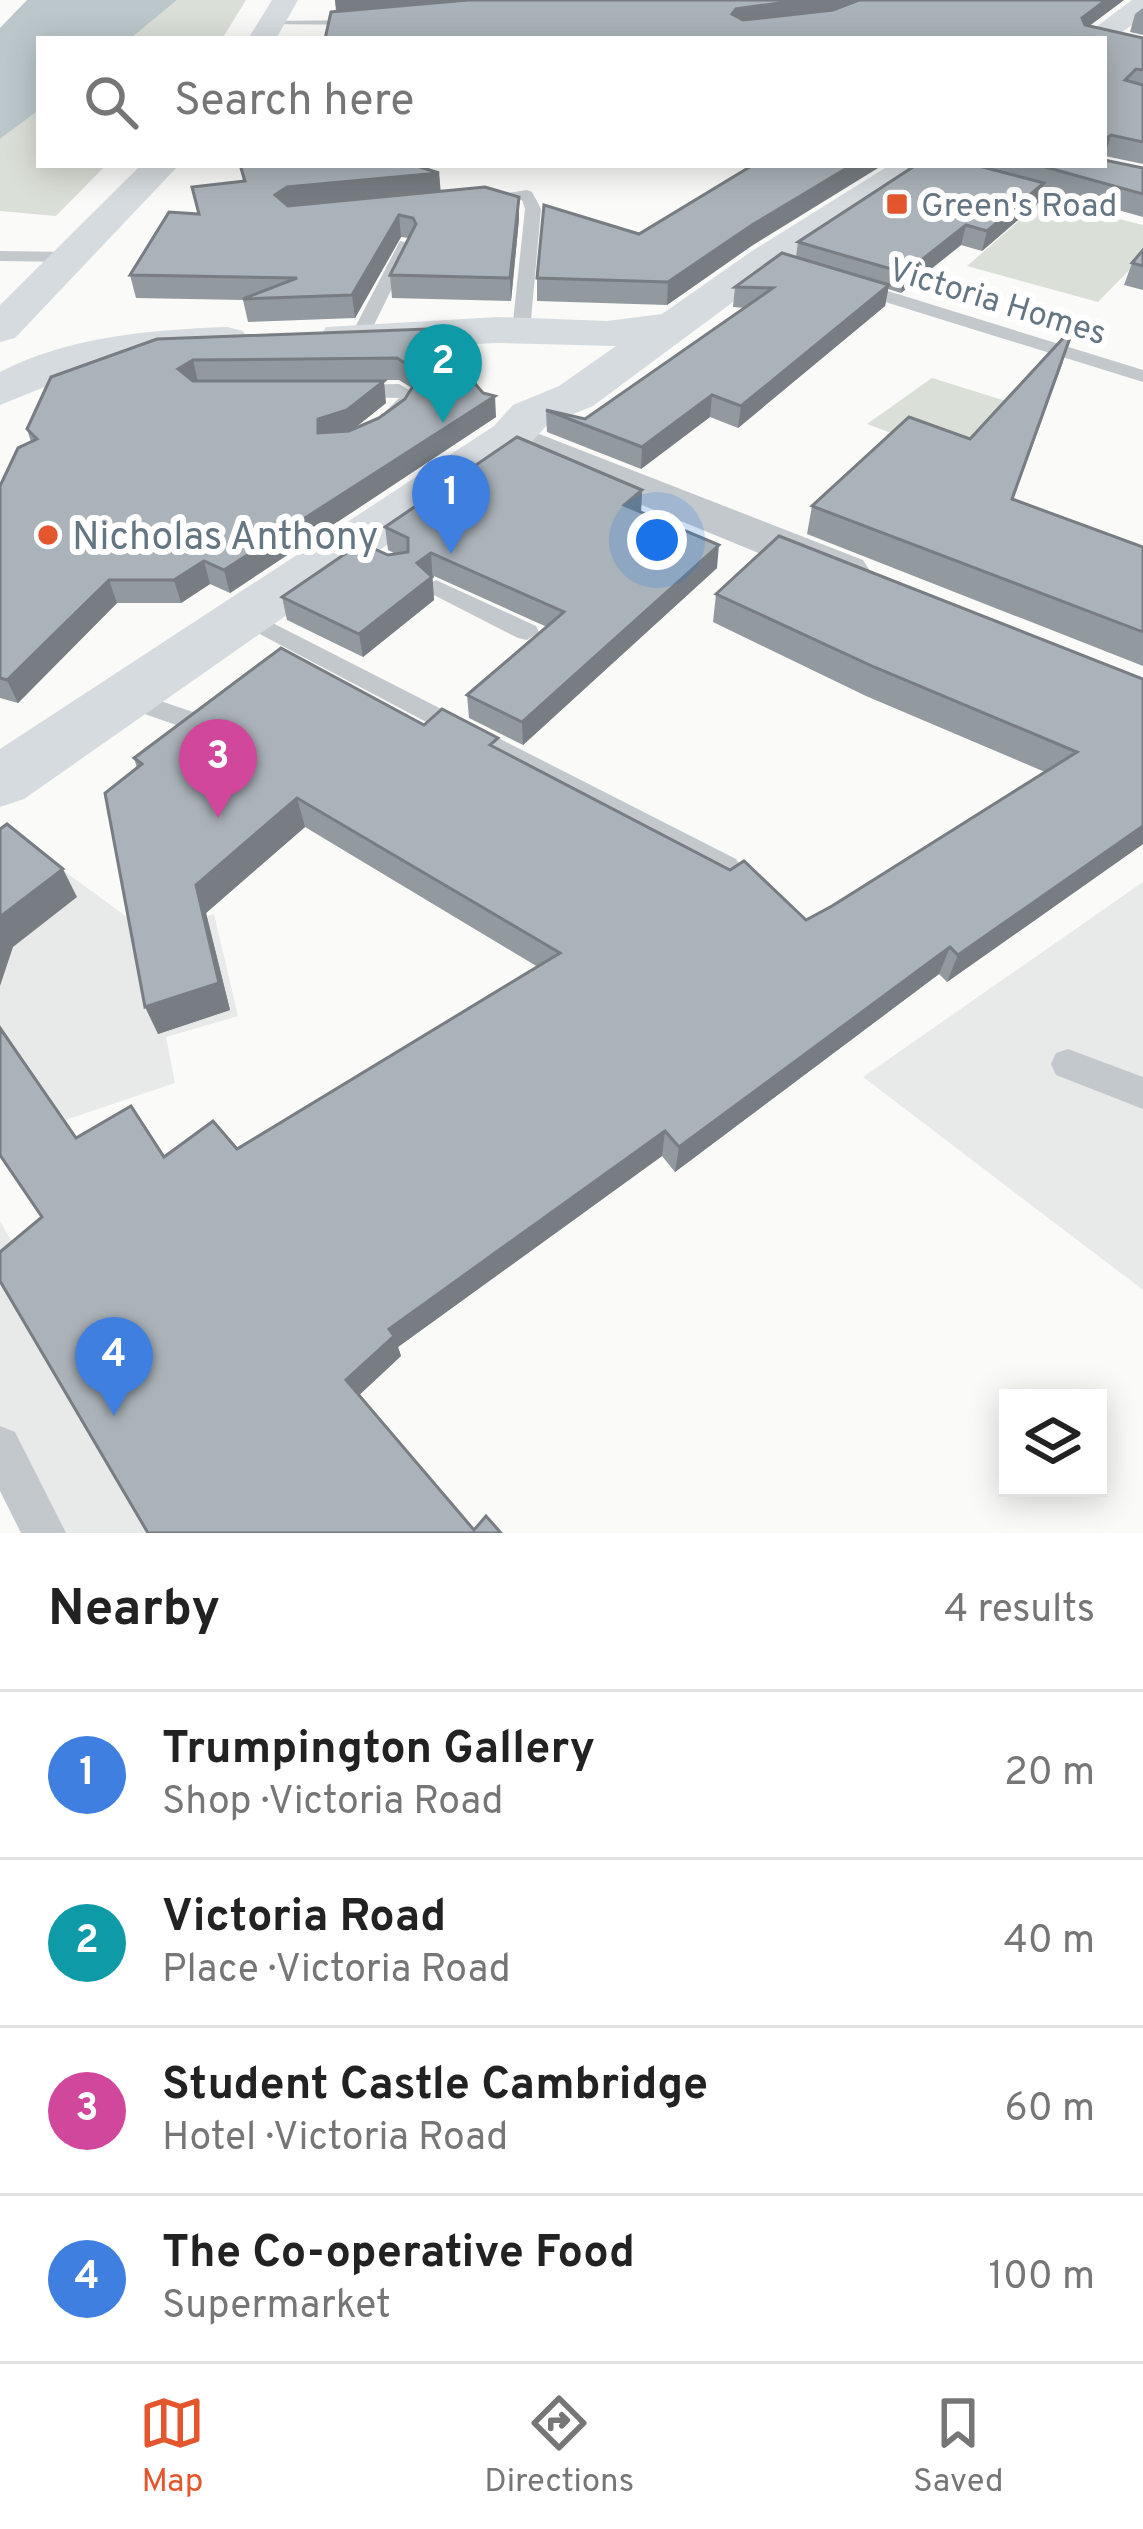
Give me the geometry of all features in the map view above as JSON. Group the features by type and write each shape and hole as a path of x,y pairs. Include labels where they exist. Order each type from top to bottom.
{"main road":[{"path":"1107,38 1143,5"},
{"path":"0,329 158,168"},
{"path":"0,782 243,616 362,550 520,426 576,396 922,168"},
{"path":"64,262 46,305 64,323 97,337 162,343 521,331 607,334 678,325"},
{"path":"412,334 483,347 517,364 533,392 520,426"},
{"path":"0,391 42,366 162,343"}],"street":[{"path":"520,426 881,586"}],"lane":[{"path":"272,21 379,22"},
{"path":"984,180 1100,209"},
{"path":"456,202 527,195 533,209 521,331"},
{"path":"360,335 406,244"},
{"path":"0,256 64,262"},
{"name":"Victoria Homes","path":"836,281 1143,376"},
{"path":"332,391 399,390 410,396 406,405 374,428"},
{"path":"436,587 527,632"},
{"path":"243,616 294,655 726,867"},
{"path":"125,698 199,724 233,699"},
{"path":"1068,1064 1143,1093"},
{"path":"0,1448 44,1533"}],"shaded area":[{"path":"27,0 177,0 134,36 36,36 36,112 0,139 0,28"},
{"path":"177,0 246,0 224,36 134,36"},
{"path":"36,112 36,168 103,168 56,216 0,211 0,139"},
{"path":"941,174 1143,225 1143,256 1098,302 967,266 1019,221 914,193"},
{"path":"932,378 1006,401 961,459 867,424"},
{"path":"13,834 149,933 214,914 238,1016 166,1037 175,1083 0,1142 0,843"},
{"path":"1143,882 1143,1290 863,1077"},
{"path":"0,1221 27,1267 275,1533 52,1533 0,1440"}],"building":[{"path":"468,0 801,0 736,9 732,14 743,20 833,10 859,0 1106,0 1082,18 1085,25 1143,38 1143,70 1136,69 1125,80 1143,85 1143,142 1107,138 1107,36 326,36 331,12"},
{"path":"1107,161 1143,168 1143,194 1049,168 1107,168"},
{"path":"241,168 423,168 439,173 287,187 275,195 288,206 485,187 519,197 510,278 390,275 416,224 413,218 399,215 352,295 243,299 297,278 130,275 169,212 199,214 192,187 245,181"},
{"path":"748,168 847,168 668,282 537,278 544,205 639,234"},
{"path":"911,168 986,168 1044,183 987,231 966,225 905,273 798,242"},
{"path":"782,253 889,285 741,406 712,395 642,447 546,410 585,419 773,288 735,287"},
{"path":"428,329 483,393 495,396 224,570 204,561 174,580 109,580 7,680 0,678 0,486 18,448 37,439 27,429 51,377 157,339","holes":["397,358 421,373 405,399 379,418 349,431 318,433 318,419 347,410 384,381 193,381 178,369 193,360"]},
{"path":"1071,335 1012,499 1143,547 1143,632 812,506 909,417 970,439"},
{"path":"517,437 642,490 624,505 719,545 522,722 467,695 564,612 431,553 417,563 432,577 359,634 282,597 361,543 388,555 408,552 408,538 385,527"},
{"path":"779,536 1143,679 1143,826 958,955 950,947 679,1147 665,1131 389,1329 394,1336 346,1380 474,1530 486,1516 501,1533 148,1533 0,1281 0,1252 42,1217 0,1155 0,1028 76,1138 131,1106 164,1157 213,1121 237,1149 560,953 297,798 196,885 219,983 145,1007 105,793 142,764 134,758 281,648 424,725 442,709 498,738 490,745 730,870 744,861 806,920 1077,752 716,594"},
{"path":"7,824 63,869 0,917 0,829"}],"place":[{"name":"Green's Road","path":"897,204"},
{"name":"Victoria Road","path":"443,423"},
{"name":"Nicholas Anthony","path":"48,535"},
{"name":"Trumpington Gallery","path":"451,554"},
{"name":"Student Castle Cambridge","path":"218,818"},
{"name":"The Co-operative Food","path":"114,1416"}]}
